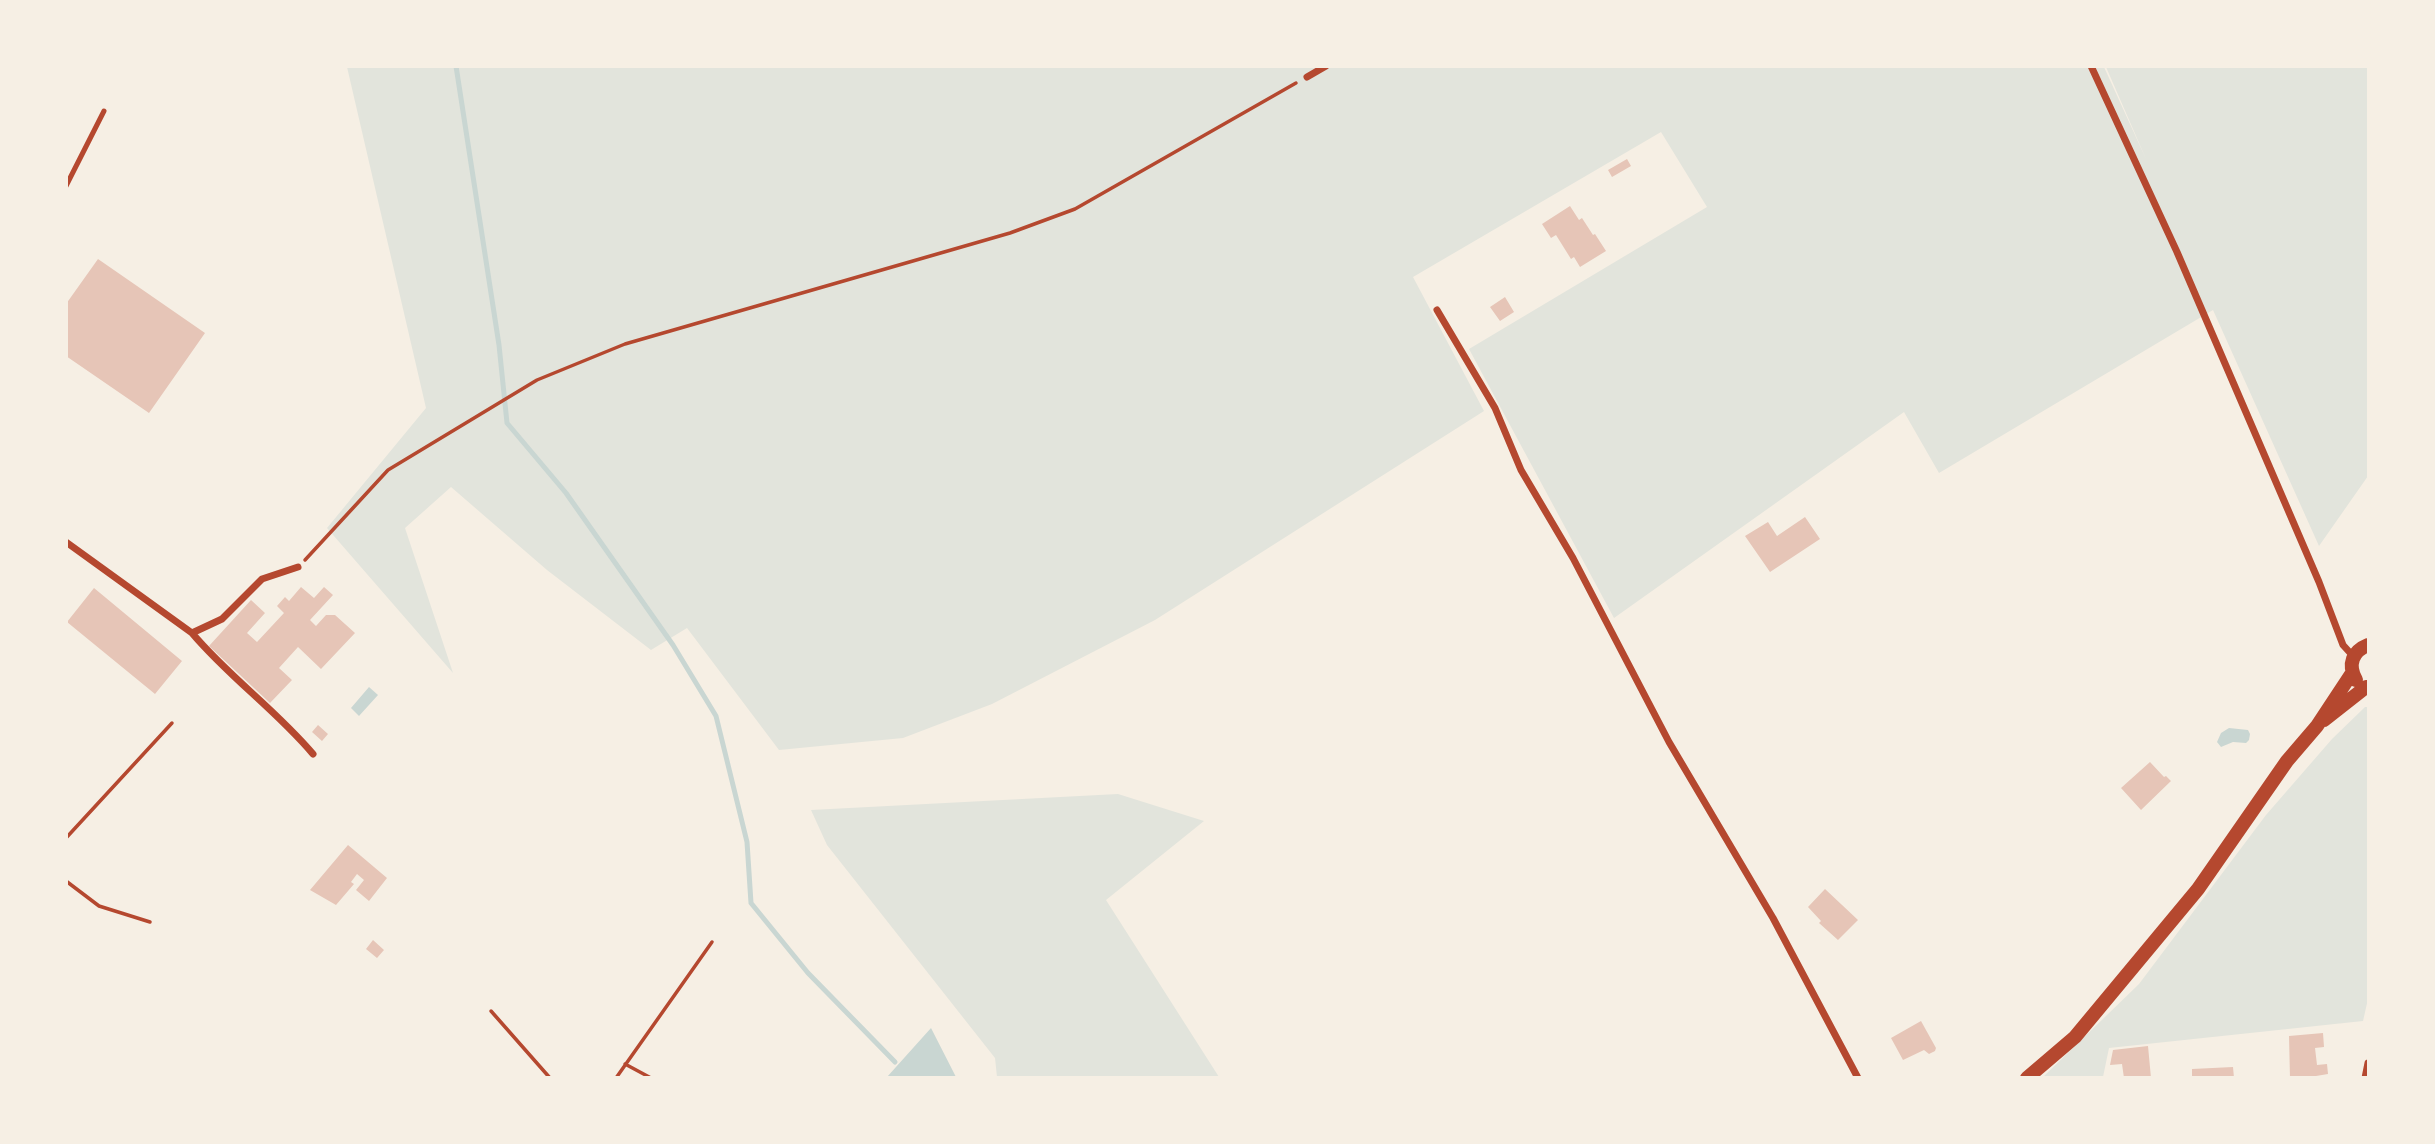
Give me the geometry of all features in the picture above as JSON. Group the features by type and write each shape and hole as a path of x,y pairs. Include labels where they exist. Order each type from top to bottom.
{"main road":[{"path":"2027,1077 2075,1037 2189,900 2287,761 2317,726 2352,673 2353,656 2368,642"},
{"path":"2317,726 2367,687 2360,684 2352,673"}],"street":[{"path":"1307,77 1326,66"},
{"path":"2091,66 2177,252 2319,582 2343,645 2353,656"},
{"path":"1437,310 1495,408 1521,470 1573,558 1669,742 1773,918 1858,1077"},
{"path":"66,542 192,633 289,726 313,754"},
{"path":"192,633 222,619 262,579 298,567"},
{"path":"2365,1077 2368,1063"}],"lane":[{"path":"66,186 104,111"}],"path":[{"path":"298,567 388,470 537,380 625,344 1010,233 1075,209 1307,77"},
{"path":"66,838 172,723"},
{"path":"66,881 99,906 150,922"},
{"path":"616,1077 712,942"},
{"path":"491,1012 550,1077"},
{"path":"625,1064 651,1077"}],"shaded area":[{"path":"347,67 2104,67 2146,159 2106,67 2368,67 2368,476 2319,546 2213,310 1939,473 1904,412 1614,618 1469,349 1707,207 1661,132 1413,277 1484,411 1155,620 992,704 903,738 779,750 687,628 651,650 547,570 451,487 405,528 453,673 327,528 426,408"},
{"path":"369,687 378,695 359,716 351,708"},
{"path":"2368,707 2368,999 2363,1021 2109,1048 2103,1077 2042,1078 2139,984 2266,815 2332,739"},
{"path":"2229,728 2248,730 2249,740 2246,743 2233,742 2221,747 2217,742 2221,733"},
{"path":"1118,794 1204,821 1106,900 1219,1077 997,1077 995,1058 827,845 811,810"},
{"path":"931,1028 956,1077 887,1077"}],"building":[{"path":"1627,159 1631,166 1612,177 1608,170"},
{"path":"1570,206 1606,251 1580,267 1574,257 1571,259 1556,235 1551,238 1542,224"},
{"path":"98,259 205,333 149,413 66,356 66,304"},
{"path":"1505,297 1514,312 1500,321 1490,307"},
{"path":"1805,517 1820,539 1770,572 1745,536 1768,522 1777,536"},
{"path":"301,587 314,598 324,587 333,595 310,620 316,626 326,615 335,615 355,633 321,669 298,647 279,668 292,680 270,703 209,646 251,600 265,613 247,633 257,642 284,613 277,606 285,597 289,601"},
{"path":"94,588 182,661 155,694 67,622"},
{"path":"318,725 328,734 322,741 312,732"},
{"path":"2150,762 2171,781 2141,810 2121,788"},
{"path":"348,845 387,878 369,901 356,890 364,880 357,874 351,882 354,884 336,905 310,890"},
{"path":"1825,889 1858,920 1838,940 1819,923 1821,921 1808,907"},
{"path":"373,940 384,950 377,958 366,949"},
{"path":"1921,1021 1936,1048 1935,1051 1929,1054 1924,1050 1903,1060 1891,1038"},
{"path":"2323,1033 2324,1047 2315,1048 2317,1065 2327,1064 2328,1074 2316,1078 2290,1078 2289,1036"},
{"path":"2148,1046 2151,1078 2124,1078 2122,1064 2110,1065 2113,1050"},
{"path":"2233,1067 2234,1078 2192,1078 2192,1069"}],"waterway":[{"path":"456,66 499,345 507,423 566,493 673,645 716,716 747,842 751,903 808,973 895,1062"}]}
